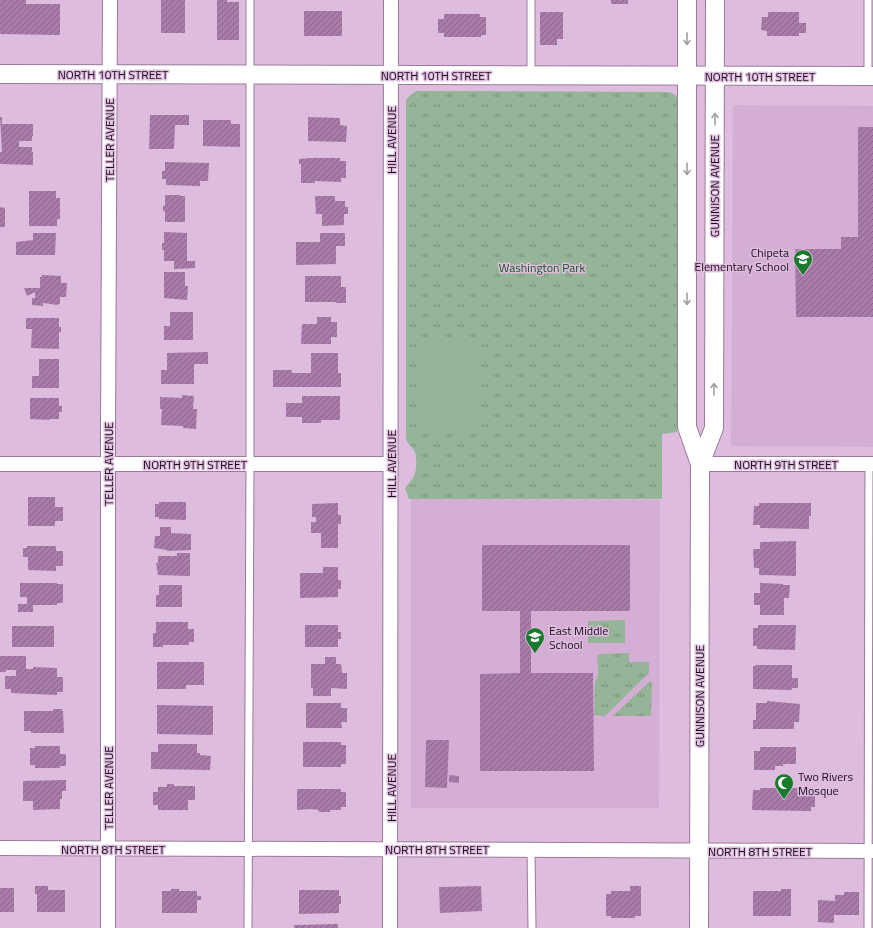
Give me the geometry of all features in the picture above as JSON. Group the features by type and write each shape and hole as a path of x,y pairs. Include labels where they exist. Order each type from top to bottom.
{"street":[{"name":"TELLER AVENUE","path":"108,928 110,0"},
{"name":"HILL AVENUE","path":"390,928 391,0"},
{"name":"GUNNISON AVENUE","path":"688,0 686,427 700,464 699,928"},
{"name":"GUNNISON AVENUE","path":"700,464 714,428 715,0"},
{"name":"NORTH 10TH STREET","path":"0,74 871,76"},
{"name":"NORTH 9TH STREET","path":"0,464 391,464"},
{"name":"NORTH 9TH STREET","path":"700,464 871,464"},
{"name":"NORTH 8TH STREET","path":"0,848 871,851"}],"lane":[{"path":"248,928 250,0"},
{"path":"531,0 531,75"},
{"path":"868,0 871,76"},
{"path":"868,928 871,851 871,464"},
{"path":"532,850 532,928"}],"shaded area":[{"name":"Chipeta Elementary School","path":"733,105 873,106 873,447 731,446"},
{"name":"East Middle School","path":"411,499 660,500 659,808 411,808"}],"green space":[{"name":"Washington Park","path":"417,91 668,92 673,94 678,100 677,432 662,434 662,499 409,499 405,488 414,476 416,469 416,454 407,442 406,438 406,101 410,95"},
{"path":"422,340 480,340 480,434 422,434"},
{"path":"625,620 625,643 588,643 588,621"},
{"path":"629,653 629,662 649,662 649,673 605,716 594,715 595,681 598,676 597,655"},
{"path":"650,681 652,682 651,716 613,716"}],"building":[{"path":"0,0 26,0 26,4 60,4 60,35 0,34"},
{"path":"161,0 185,0 185,33 161,33"},
{"path":"217,0 239,2 239,40 217,40"},
{"path":"611,0 628,0 628,4 611,4"},
{"path":"304,11 342,11 342,36 304,36"},
{"path":"540,12 563,12 563,39 557,39 557,45 540,45"},
{"path":"768,12 799,12 799,23 806,23 806,33 799,33 799,36 767,36 767,31 761,30 762,17 768,17"},
{"path":"444,14 480,14 480,17 486,17 486,35 481,35 481,37 444,37 444,33 438,33 438,19 444,19"},
{"path":"150,115 189,115 189,125 175,125 174,149 149,149"},
{"path":"0,117 2,117 2,124 33,124 32,141 19,141 19,147 32,147 33,165 0,164 0,152 2,152"},
{"path":"308,117 340,118 340,125 347,126 346,142 308,141"},
{"path":"203,120 231,120 231,124 240,124 240,147 203,146"},
{"path":"858,127 873,127 873,317 796,317 795,249 841,249 841,237 858,237"},
{"path":"340,158 340,161 346,161 346,178 341,178 341,182 315,181 315,183 301,183 301,164 299,164 299,159"},
{"path":"165,162 209,163 208,181 200,181 200,186 166,185 166,179 162,179 162,171 165,171"},
{"path":"29,191 56,191 56,198 60,198 60,219 57,219 57,226 29,226"},
{"path":"165,195 185,196 185,222 165,222 165,211 163,211 163,206 165,206"},
{"path":"315,196 335,196 335,201 345,201 345,207 348,207 348,214 344,214 344,225 322,226 322,214 316,214"},
{"path":"0,207 5,208 5,227 0,227"},
{"path":"164,232 187,233 187,261 195,261 195,268 174,269 174,261 164,261 164,250 162,250 162,243 164,243"},
{"path":"33,233 56,233 55,255 16,255 16,242 33,240"},
{"path":"320,233 345,233 345,246 336,246 336,264 296,265 296,242 320,242"},
{"path":"164,272 185,272 185,286 188,286 187,300 164,298"},
{"path":"42,275 61,276 61,283 67,283 66,297 60,297 60,304 43,303 43,306 32,305 32,298 35,298 35,292 27,296 24,288 40,288 40,277 42,277"},
{"path":"305,276 341,276 341,287 346,287 346,303 305,302"},
{"path":"170,312 193,312 193,340 164,340 164,326 170,326"},
{"path":"317,317 331,317 331,322 337,322 337,337 331,337 331,344 301,344 302,324 317,324"},
{"path":"26,318 59,318 59,327 61,327 61,332 59,332 59,349 31,348 32,329 26,329"},
{"path":"208,352 208,364 194,364 194,384 161,384 161,370 167,370 167,353"},
{"path":"311,353 338,353 338,373 341,373 341,387 273,387 273,370 292,370 292,373 311,373"},
{"path":"39,359 59,359 59,388 32,388 32,376 39,376"},
{"path":"182,395 194,396 193,409 197,409 196,429 183,428 183,426 161,425 162,409 160,409 160,397 182,398"},
{"path":"302,396 340,396 340,420 321,420 321,423 302,423 302,417 286,417 286,403 302,403"},
{"path":"30,398 59,398 59,406 62,406 62,412 59,412 59,419 30,419"},
{"path":"28,497 55,497 55,507 63,507 63,521 55,521 55,526 28,526"},
{"path":"159,502 186,502 186,520 159,519 159,517 155,517 155,504 159,504"},
{"path":"338,503 338,515 341,515 341,524 338,524 338,548 321,548 321,533 311,533 311,522 316,522 316,517 312,517 312,504"},
{"path":"759,503 811,503 809,529 760,528 760,525 753,525 754,506 759,506"},
{"path":"160,527 171,527 171,533 191,534 191,550 167,551 154,548 155,536 160,536"},
{"path":"796,541 796,576 759,575 759,568 754,568 753,549 760,549 760,542"},
{"path":"482,545 630,545 630,611 531,611 531,673 593,673 594,771 480,771 480,674 520,673 520,611 482,611"},
{"path":"27,546 56,546 56,551 63,551 63,566 56,566 56,571 28,570 28,557 23,557 23,548 27,548"},
{"path":"177,553 190,553 190,576 158,575 156,563 158,563 158,556 177,556"},
{"path":"323,567 338,567 338,580 341,580 341,589 338,589 338,597 300,598 300,573 323,573"},
{"path":"20,583 63,584 63,603 57,603 57,605 33,605 33,612 18,612 18,604 27,604 27,597 20,597"},
{"path":"760,583 790,585 789,598 784,598 784,615 760,615 760,605 754,605 754,593 760,593"},
{"path":"159,585 182,585 182,607 156,607 156,595 159,595"},
{"path":"156,622 188,622 188,629 194,629 194,642 189,642 189,645 163,645 163,647 153,647 153,633 156,633"},
{"path":"305,625 338,625 338,632 341,632 341,639 338,639 338,647 305,647"},
{"path":"758,625 796,625 795,650 757,649 757,646 753,646 753,628 758,628"},
{"path":"12,626 54,626 54,647 12,647"},
{"path":"0,656 26,656 26,669 33,669 33,667 57,668 57,677 63,677 63,692 57,692 57,695 11,693 11,689 5,689 5,676 16,676 16,670 6,670 6,672 0,672"},
{"path":"325,657 336,657 336,664 341,664 342,673 347,673 347,689 331,688 331,696 313,696 313,688 311,688 311,664 325,664"},
{"path":"157,662 204,662 204,685 186,685 186,689 157,689"},
{"path":"792,665 792,678 798,678 798,688 792,688 792,690 753,689 753,666"},
{"path":"767,701 800,704 799,722 794,722 794,729 753,729 753,720 756,720 756,703 767,703"},
{"path":"306,703 341,703 341,708 347,708 347,722 341,722 342,728 306,728"},
{"path":"157,705 213,706 213,735 157,734"},
{"path":"53,709 62,709 63,711 64,733 31,733 31,731 24,731 24,711 53,711"},
{"path":"426,740 449,740 447,788 425,787"},
{"path":"303,742 341,742 341,745 346,745 346,764 341,764 341,767 303,767"},
{"path":"158,744 197,744 197,753 200,753 200,755 211,756 210,770 151,769 151,752 158,752"},
{"path":"35,746 60,746 60,754 66,754 66,766 60,766 60,768 35,768 35,765 30,765 30,748 35,748"},
{"path":"760,747 796,747 796,764 783,764 783,766 775,766 775,770 754,770 754,751 760,751"},
{"path":"449,775 459,776 459,783 449,782"},
{"path":"66,780 66,791 62,791 60,809 33,810 33,801 23,801 23,781"},
{"path":"167,784 174,784 174,786 195,786 195,800 188,800 188,810 158,810 158,805 153,805 153,792 158,792 158,787 167,787"},
{"name":"Two Rivers Mosque","path":"760,788 811,788 811,793 815,793 815,807 811,807 811,811 752,810 753,790 760,790"},
{"path":"297,789 341,789 341,792 346,792 346,807 341,807 341,810 330,810 330,812 319,812 319,810 311,809 297,810"},
{"path":"35,886 48,886 48,890 65,890 65,912 37,912 37,894 35,894"},
{"path":"481,886 482,911 440,913 439,887"},
{"path":"630,886 641,886 641,916 635,916 635,918 611,918 611,916 606,916 606,894 611,894 611,891 630,891"},
{"path":"0,888 14,888 14,912 0,912"},
{"path":"171,889 179,889 179,891 197,891 197,896 201,896 201,900 197,900 197,913 162,913 162,891 171,891"},
{"path":"781,889 791,889 791,916 753,916 753,891 781,891"},
{"path":"299,890 339,890 341,904 339,904 339,913 299,914"},
{"path":"844,892 859,892 859,915 834,915 834,923 818,922 818,900 835,901 835,895 844,895"},
{"path":"338,924 338,928 294,928 294,925"}],"place":[{"name":"Chipeta Elementary School","path":"803,276"},
{"name":"East Middle School","path":"535,654"},
{"name":"Two Rivers Mosque","path":"784,800"}]}
